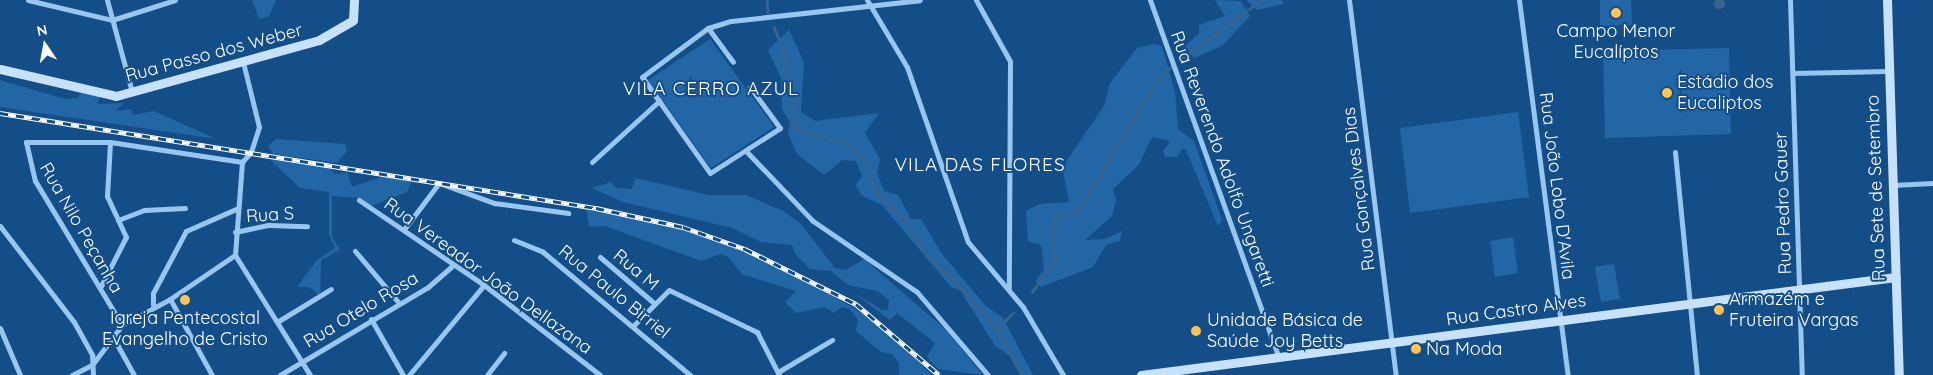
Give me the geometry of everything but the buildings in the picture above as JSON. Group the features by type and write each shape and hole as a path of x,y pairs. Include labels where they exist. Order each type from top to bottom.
{"street":[{"path":"28,0 112,20 175,0"},
{"path":"107,0 132,92"},
{"name":"Rua Passo dos Weber","path":"0,69 116,96 243,62 341,30 353,20 354,0"},
{"path":"867,0 907,67 968,242 1010,289 1063,375"},
{"path":"750,87 780,128 710,173 642,77 708,28 731,21 920,0"},
{"path":"976,0 1010,61 1010,289"},
{"name":"Rua Reverendo Adolfo Ungaretti","path":"1150,0 1278,356"},
{"name":"Rua Gonçalves Dias","path":"1350,0 1396,375"},
{"name":"Rua João Lobo D'Avila","path":"1519,0 1568,375"},
{"name":"Rua Pedro Gauer","path":"1790,0 1802,375"},
{"name":"Rua Sete de Setembro","path":"1887,0 1899,375"},
{"path":"708,28 733,62"},
{"path":"243,62 259,127 251,152 242,162 236,209 235,255 310,375"},
{"path":"1793,73 1889,71"},
{"path":"592,162 659,101"},
{"name":"Rua Nilo Peçanha","path":"110,142 26,142 34,181 101,286 122,325"},
{"path":"101,286 126,237 106,191 110,142 242,162"},
{"path":"746,151 813,221 917,292 988,375"},
{"path":"1675,152 1693,303 1697,375"},
{"path":"405,228 439,183 494,204 568,213"},
{"path":"1892,185 1933,183"},
{"name":"Rua Vereador João Dellazana","path":"359,200 405,228 452,266 484,285 600,375"},
{"path":"118,220 144,210 185,208"},
{"path":"153,305 152,293 186,231 236,209"},
{"name":"Rua S","path":"235,232 269,225 307,226"},
{"path":"0,226 74,322 92,355 93,375"},
{"name":"Rua Paulo Birriel","path":"514,240 543,252 634,325 690,375"},
{"path":"355,251 399,303"},
{"path":"72,375 92,365 122,325 153,305 170,299 235,255"},
{"name":"Rua M","path":"600,257 655,304"},
{"name":"Rua Otelo Rosa","path":"280,375 371,319 428,287 452,266"},
{"name":"Rua Castro Alves","path":"1140,375 1896,277"},
{"path":"408,375 484,285"},
{"path":"276,322 331,289"},
{"path":"634,325 669,290 757,332 779,374 832,340"},
{"path":"170,299 212,375"},
{"path":"371,319 403,375"},
{"path":"0,328 20,375"},
{"path":"113,337 134,375"},
{"path":"487,375 504,353"}],"shaded area":[{"path":"1719,-3 1725,3 1719,9 1713,3"},
{"path":"252,0 276,0 269,16 259,19"},
{"path":"1215,0 1241,1 1250,16 1222,46 1194,58 1185,46 1199,33 1199,25 1225,16"},
{"path":"1246,0 1281,0 1284,4 1257,10"},
{"name":"Campo Menor Eucalíptos","path":"1600,0 1631,0 1632,25 1600,26"},
{"path":"789,30 804,62 801,112 815,121 879,113 865,133 880,159 877,173 884,191 898,195 911,219 921,219 942,254 985,305 1003,318 1033,375 1020,375 1010,356 995,346 960,290 951,287 882,205 861,195 856,185 862,176 856,161 842,160 824,175 797,154 788,133 790,123 782,109 781,78 768,50"},
{"path":"710,39 774,127 711,168 648,80"},
{"path":"1153,44 1162,46 1175,92 1178,129 1194,141 1222,220 1218,226 1186,150 1183,148 1177,157 1165,157 1163,151 1170,141 1152,137 1139,165 1113,189 1116,200 1112,216 1085,240 1105,239 1122,231 1120,241 1106,245 1093,267 1041,287 1036,281 1044,269 1041,245 1028,241 1026,211 1039,204 1069,202 1063,171 1067,160 1104,106 1110,83 1137,48"},
{"name":"Estádio dos Eucaliptos","path":"1729,48 1731,134 1605,138 1603,51"},
{"path":"0,80 65,99 78,98 81,91 100,97 97,104 123,103 116,111 131,109 133,115 154,111 216,139 0,107"},
{"path":"1518,112 1529,197 1410,213 1400,128"},
{"path":"276,139 345,144 347,151 337,163 273,154 268,146"},
{"path":"265,155 325,163 335,174 347,172 352,187 388,175 411,182 407,192 371,206 359,198 332,196 332,237 340,250 321,260 320,296 309,287 297,287 316,261 335,248 329,234 329,192 300,188"},
{"path":"635,178 709,195 746,195 783,211 801,224 835,268 846,270 864,259 944,328 983,375 938,369 927,357 935,343 897,313 890,320 853,292 882,310 888,310 889,300 877,291 848,285 831,271 810,269 796,255 792,245 761,242 732,228 623,202 592,188 611,182 616,188 632,189"},
{"path":"586,207 665,220 764,255 878,323 932,375 899,375 899,363 892,354 881,352 856,331 858,320 850,309 842,307 834,313 825,307 796,313 785,302 796,291 742,274 728,257 721,254 701,261 605,226 589,227"},
{"path":"1513,237 1518,273 1495,277 1490,241"},
{"path":"1614,264 1620,299 1601,302 1595,267"}],"waterway":[{"path":"767,0 768,12"},
{"path":"1183,58 1261,0"},
{"path":"774,27 783,48 797,129 849,144 867,162 876,191 906,222 925,253 953,278 997,329 1022,375"},
{"path":"1032,292 1055,262 1052,217 1077,212 1160,76 1173,65"},
{"path":"997,329 1013,313"}],"railway":[{"path":"0,113 596,208 683,227 745,249 856,304 939,375"}],"place":[{"name":"Campo Menor Eucalíptos","path":"1616,13"},
{"name":"Estádio dos Eucaliptos","path":"1667,93"},
{"name":"Igreja Pentecostal Evangelho de Cristo","path":"185,300"},
{"name":"Armazém e Fruteira Vargas","path":"1719,310"},
{"name":"Unidade Básica de Saúde Joy Betts","path":"1196,331"},
{"name":"Na Moda","path":"1416,349"}],"district":[{"name":"VILA CERRO AZUL","path":"711,89"},
{"name":"VILA DAS FLORES","path":"980,165"}]}
